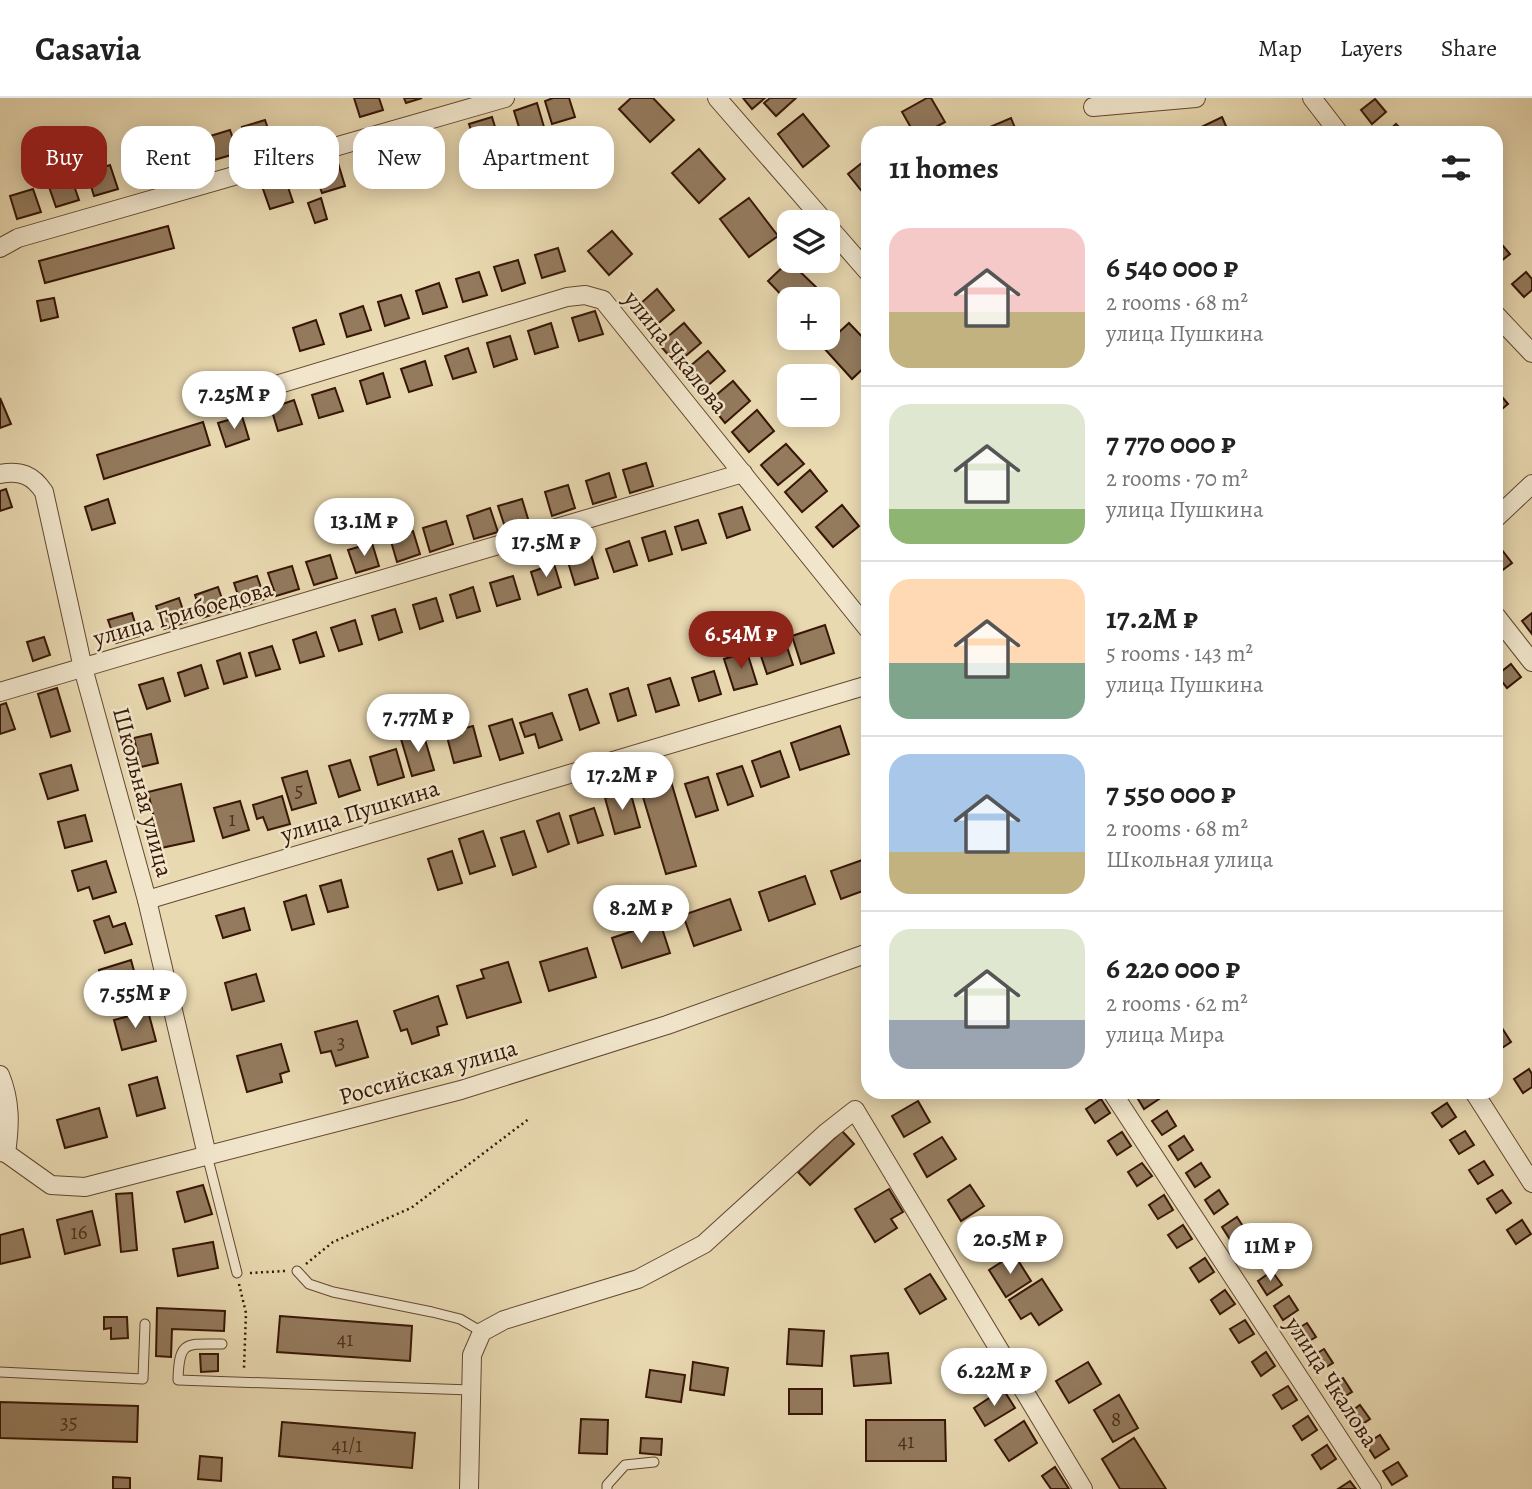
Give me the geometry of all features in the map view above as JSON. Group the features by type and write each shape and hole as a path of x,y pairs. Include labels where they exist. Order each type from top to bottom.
{"street":[{"path":"0,248 19,238 505,98"},
{"path":"717,98 814,210"},
{"path":"1093,107 1196,98"},
{"path":"1312,98 1334,126"},
{"path":"840,240 861,264"},
{"name":"улица Чкалова","path":"243,395 567,297 585,295 603,300 861,620"},
{"path":"1503,322 1532,353"},
{"name":"Школьная улица","path":"0,474 16,472 27,475 37,482 44,492 83,668 147,900 207,1155"},
{"name":"улица Грибоедова","path":"0,692 743,473"},
{"path":"1503,511 1532,484"},
{"path":"1503,625 1532,662"},
{"name":"улица Пушкина","path":"147,900 861,687"},
{"name":"Российская улица","path":"3,1152 51,1185 85,1186 461,1090 667,1025 861,956"},
{"path":"0,1075 8,1093 10,1124 3,1152"},
{"name":"улица Чкалова","path":"1117,1099 1372,1489"},
{"path":"1478,1099 1532,1183"},
{"path":"469,1489 472,1355 482,1332 504,1320 638,1279 704,1244 827,1132 855,1110 1083,1489"}],"lane":[{"path":"207,1155 237,1273"},
{"path":"297,1271 310,1283 333,1292 432,1312 460,1320 482,1332"},
{"path":"0,1372 143,1379 145,1324"},
{"path":"222,1344 194,1344 185,1347 178,1357 178,1380 471,1390"},
{"path":"607,1489 607,1485 625,1465 654,1462"}],"path":[{"path":"243,1382 246,1313 237,1273 297,1271 333,1242 411,1208 530,1118"}],"building":[{"path":"354,98 379,98 383,110 360,117"},
{"path":"404,98 422,98 406,103"},
{"path":"569,98 575,117 552,124 545,101"},
{"path":"631,98 653,98 674,120 650,142 619,109"},
{"path":"743,98 765,98 752,109"},
{"path":"770,98 796,98 776,116 764,103"},
{"path":"931,98 945,122 938,126 910,126 902,112"},
{"path":"1375,99 1386,112 1372,124 1361,110"},
{"path":"537,103 544,126 519,126 514,111"},
{"path":"803,114 829,146 803,167 778,134"},
{"path":"492,117 495,126 470,126"},
{"path":"1222,117 1226,126 1203,126"},
{"path":"1011,118 1014,126 992,126"},
{"path":"265,120 267,126 245,126"},
{"path":"229,130 229,156 215,160 215,135"},
{"path":"699,149 725,179 699,203 672,173"},
{"path":"861,164 861,190 848,174"},
{"path":"110,165 118,189 94,196 92,189 107,189 107,166"},
{"path":"339,166 345,186 339,188"},
{"path":"33,189 41,212 17,219 10,196"},
{"path":"50,189 75,189 79,200 56,207"},
{"path":"263,189 289,189 293,202 270,209"},
{"path":"321,198 327,219 315,223 308,203"},
{"path":"749,198 777,237 749,257 720,219"},
{"path":"168,226 174,248 45,283 39,261"},
{"path":"612,231 632,254 609,275 588,251"},
{"path":"1503,246 1510,254 1503,260"},
{"path":"558,248 565,271 542,278 535,255"},
{"path":"518,260 525,283 502,291 494,267"},
{"path":"479,272 487,295 463,302 456,279"},
{"path":"777,272 801,273 816,287 777,287 777,290 768,281"},
{"path":"1526,272 1532,279 1532,290 1524,297 1512,284"},
{"path":"439,283 447,307 423,314 416,291"},
{"path":"657,289 674,310 649,331 632,311"},
{"path":"401,295 409,318 385,326 378,302"},
{"path":"54,298 58,317 41,321 37,301"},
{"path":"363,306 371,330 347,337 340,314"},
{"path":"595,311 603,334 579,341 572,318"},
{"path":"316,320 324,344 300,351 293,328"},
{"path":"551,323 558,347 535,354 528,331"},
{"path":"684,323 701,343 676,364 659,344"},
{"path":"849,323 861,336 861,371 852,379 826,350 840,350 840,331"},
{"path":"510,336 517,359 494,367 487,343"},
{"path":"468,348 476,372 453,379 445,356"},
{"path":"708,351 725,371 700,392 683,372"},
{"path":"425,361 432,385 409,392 401,369"},
{"path":"383,373 390,397 367,404 360,381"},
{"path":"733,381 750,401 725,423 708,402"},
{"path":"335,388 343,411 319,418 312,395"},
{"path":"0,398 11,424 0,428"},
{"path":"294,400 302,424 278,431 271,408"},
{"path":"757,410 774,431 749,452 732,432"},
{"path":"242,416 249,439 226,447 218,423"},
{"path":"203,422 210,445 104,479 97,455"},
{"path":"786,444 804,464 778,485 761,465"},
{"path":"646,463 653,486 630,493 623,470"},
{"path":"810,470 827,491 802,512 785,492"},
{"path":"609,473 616,497 593,504 586,481"},
{"path":"568,485 575,508 552,516 545,492"},
{"path":"6,489 12,507 0,511 0,491"},
{"path":"108,499 115,523 92,530 85,507"},
{"path":"522,499 529,522 506,530 498,506"},
{"path":"842,505 859,526 833,547 816,527"},
{"path":"742,507 750,530 727,538 719,514"},
{"path":"490,508 498,532 474,539 467,516"},
{"path":"698,520 706,543 682,550 675,527"},
{"path":"446,521 453,544 430,552 423,528"},
{"path":"413,531 420,554 397,562 390,538"},
{"path":"665,531 672,554 649,561 642,538"},
{"path":"629,541 637,565 614,572 606,549"},
{"path":"372,543 379,566 356,573 348,550"},
{"path":"1503,551 1512,563 1503,570"},
{"path":"591,554 598,578 575,585 568,562"},
{"path":"330,555 337,578 314,585 306,562"},
{"path":"554,564 561,587 538,595 531,572"},
{"path":"292,566 299,589 276,596 268,573"},
{"path":"257,576 265,599 242,607 234,583"},
{"path":"513,576 520,599 497,606 490,583"},
{"path":"218,587 226,610 202,618 195,595"},
{"path":"473,587 480,611 457,618 450,595"},
{"path":"179,598 187,622 164,629 156,606"},
{"path":"436,598 443,621 420,629 413,605"},
{"path":"395,609 402,632 379,640 372,616"},
{"path":"132,613 139,636 116,643 108,620"},
{"path":"1532,613 1532,634 1522,621"},
{"path":"355,620 362,644 339,651 331,628"},
{"path":"825,625 834,653 801,664 792,636"},
{"path":"316,632 324,656 300,663 293,640"},
{"path":"783,635 793,665 767,674 757,644"},
{"path":"44,637 50,655 33,661 27,642"},
{"path":"272,646 280,669 256,676 249,653"},
{"path":"747,652 757,684 734,690 724,659"},
{"path":"240,653 247,677 224,684 217,661"},
{"path":"1511,664 1521,677 1507,688 1503,683 1503,670"},
{"path":"201,665 208,688 185,696 178,673"},
{"path":"714,671 721,694 699,701 692,678"},
{"path":"163,678 170,701 147,709 139,685"},
{"path":"670,678 679,705 656,712 648,685"},
{"path":"57,688 70,731 51,737 38,694"},
{"path":"628,688 636,715 618,721 610,694"},
{"path":"587,689 599,723 580,730 569,695"},
{"path":"6,703 15,729 0,734 0,705"},
{"path":"552,713 562,740 539,748 535,734 525,737 520,723"},
{"path":"512,719 523,753 500,760 489,726"},
{"path":"473,726 481,756 454,763 446,733"},
{"path":"840,726 849,754 800,770 791,743"},
{"path":"423,733 434,770 412,776 401,739"},
{"path":"151,734 158,763 141,767 134,738"},
{"path":"396,749 404,777 378,785 370,757"},
{"path":"780,751 789,777 761,787 752,761"},
{"path":"350,760 360,790 339,797 329,766"},
{"path":"71,765 78,790 48,799 40,774"},
{"path":"742,766 753,796 728,805 717,774"},
{"path":"307,771 316,803 292,810 282,778"},
{"path":"708,777 718,810 696,817 685,784"},
{"path":"670,778 696,866 666,874 640,787"},
{"path":"181,784 194,841 161,848 148,792"},
{"path":"630,791 640,827 615,834 605,798"},
{"path":"282,796 290,824 268,830 263,817 257,819 253,805"},
{"path":"240,801 249,830 223,838 214,808"},
{"path":"594,808 603,835 578,843 570,816"},
{"path":"559,813 569,844 548,852 537,821"},
{"path":"85,815 92,841 65,848 58,822"},
{"path":"483,831 495,866 470,874 459,839"},
{"path":"524,831 536,867 513,875 501,838"},
{"path":"452,851 462,883 438,890 428,859"},
{"path":"861,860 861,892 841,899 831,871"},
{"path":"106,861 116,892 93,899 89,887 78,891 72,871"},
{"path":"805,876 815,904 769,921 759,892"},
{"path":"341,880 348,907 328,912 320,886"},
{"path":"306,895 314,924 292,930 284,902"},
{"path":"730,899 741,930 694,946 683,915"},
{"path":"244,908 250,930 223,938 216,916"},
{"path":"109,916 113,927 125,923 132,944 105,953 94,921"},
{"path":"660,922 670,953 622,968 612,938"},
{"path":"587,948 596,977 549,991 540,962"},
{"path":"131,960 137,982 126,985 129,992 114,996 112,988 105,990 99,970"},
{"path":"508,962 521,1002 467,1018 457,986 484,978 481,970"},
{"path":"256,974 264,1001 232,1010 225,983"},
{"path":"438,996 447,1024 437,1027 439,1035 412,1044 407,1029 401,1031 394,1011"},
{"path":"148,1011 156,1041 122,1050 114,1020"},
{"path":"357,1021 368,1057 336,1066 331,1051 321,1053 315,1032"},
{"path":"1503,1030 1511,1042 1503,1047"},
{"path":"281,1044 289,1071 280,1074 282,1082 247,1092 237,1056"},
{"path":"1529,1069 1532,1074 1532,1087 1523,1093 1514,1079"},
{"path":"157,1077 165,1108 137,1116 129,1085"},
{"path":"1101,1099 1110,1113 1095,1123 1086,1109"},
{"path":"1138,1099 1159,1099 1144,1109"},
{"path":"918,1101 930,1122 904,1137 892,1116"},
{"path":"1447,1103 1456,1117 1442,1127 1432,1113"},
{"path":"99,1108 107,1137 65,1148 57,1120"},
{"path":"1167,1111 1176,1126 1162,1135 1152,1121"},
{"path":"842,1131 854,1144 810,1185 798,1172"},
{"path":"1465,1131 1474,1145 1459,1154 1450,1140"},
{"path":"1122,1132 1131,1146 1117,1155 1108,1141"},
{"path":"1184,1136 1193,1150 1178,1160 1169,1146"},
{"path":"942,1137 956,1159 927,1177 914,1154"},
{"path":"1484,1161 1493,1175 1478,1184 1469,1170"},
{"path":"1142,1163 1152,1176 1137,1186 1128,1172"},
{"path":"1201,1163 1210,1177 1195,1187 1186,1173"},
{"path":"203,1185 212,1214 185,1222 177,1192"},
{"path":"970,1185 984,1206 961,1221 948,1200"},
{"path":"889,1189 903,1212 891,1219 897,1228 875,1242 855,1209"},
{"path":"1219,1190 1228,1204 1214,1214 1205,1200"},
{"path":"1502,1190 1511,1203 1496,1213 1487,1199"},
{"path":"132,1193 137,1250 121,1252 116,1194"},
{"path":"1164,1195 1173,1210 1158,1219 1149,1205"},
{"path":"92,1211 100,1245 65,1254 57,1220"},
{"path":"1237,1217 1246,1231 1231,1241 1222,1227"},
{"path":"1522,1220 1531,1234 1516,1244 1507,1230"},
{"path":"1183,1225 1192,1239 1177,1248 1168,1235"},
{"path":"23,1229 30,1257 0,1264 0,1235"},
{"path":"213,1242 218,1268 178,1276 173,1249"},
{"path":"1254,1243 1263,1257 1249,1267 1239,1253"},
{"path":"1014,1254 1031,1281 1006,1297 989,1270"},
{"path":"1205,1258 1214,1272 1199,1282 1190,1268"},
{"path":"1272,1271 1282,1285 1267,1295 1258,1281"},
{"path":"930,1274 946,1299 920,1314 905,1289"},
{"path":"1042,1279 1062,1310 1039,1325 1031,1313 1021,1319 1009,1300"},
{"path":"1225,1290 1235,1304 1220,1314 1211,1300"},
{"path":"1289,1296 1298,1310 1283,1320 1274,1306"},
{"path":"157,1308 225,1311 224,1331 172,1329 171,1357 156,1356"},
{"path":"280,1316 412,1326 410,1361 277,1352"},
{"path":"104,1317 127,1317 128,1338 111,1339 111,1328 104,1329"},
{"path":"1245,1320 1254,1334 1239,1343 1230,1329"},
{"path":"1307,1323 1316,1337 1301,1346 1292,1332"},
{"path":"789,1329 824,1331 822,1366 787,1364"},
{"path":"1324,1349 1333,1363 1318,1372 1309,1358"},
{"path":"1266,1352 1275,1366 1261,1376 1252,1362"},
{"path":"888,1353 891,1383 854,1386 851,1356"},
{"path":"200,1354 218,1354 218,1371 201,1372"},
{"path":"693,1362 728,1368 724,1395 690,1390"},
{"path":"1088,1362 1101,1384 1069,1403 1056,1381"},
{"path":"650,1370 685,1375 681,1402 646,1397"},
{"path":"1343,1378 1352,1392 1337,1401 1328,1387"},
{"path":"1288,1386 1297,1400 1282,1409 1273,1395"},
{"path":"789,1389 822,1389 822,1414 789,1414"},
{"path":"1003,1389 1015,1408 985,1426 974,1408"},
{"path":"1119,1395 1138,1428 1113,1442 1094,1410"},
{"path":"0,1402 138,1406 137,1442 0,1438"},
{"path":"1360,1405 1370,1419 1355,1429 1346,1415"},
{"path":"1308,1416 1317,1430 1302,1440 1293,1426"},
{"path":"581,1419 608,1420 607,1454 579,1453"},
{"path":"866,1420 945,1420 946,1461 866,1461"},
{"path":"1024,1421 1037,1443 1009,1461 995,1440"},
{"path":"282,1422 415,1433 412,1468 279,1456"},
{"path":"1380,1435 1389,1449 1375,1458 1366,1444"},
{"path":"641,1438 662,1439 661,1455 640,1453"},
{"path":"1134,1438 1166,1489 1120,1489 1102,1459"},
{"path":"1327,1445 1336,1459 1321,1469 1312,1455"},
{"path":"200,1456 222,1458 221,1481 198,1479"},
{"path":"1398,1462 1407,1476 1392,1485 1383,1471"},
{"path":"1055,1467 1069,1489 1051,1489 1042,1476"},
{"path":"113,1477 130,1478 130,1489 113,1489"},
{"path":"1350,1481 1356,1489 1338,1489"}]}
